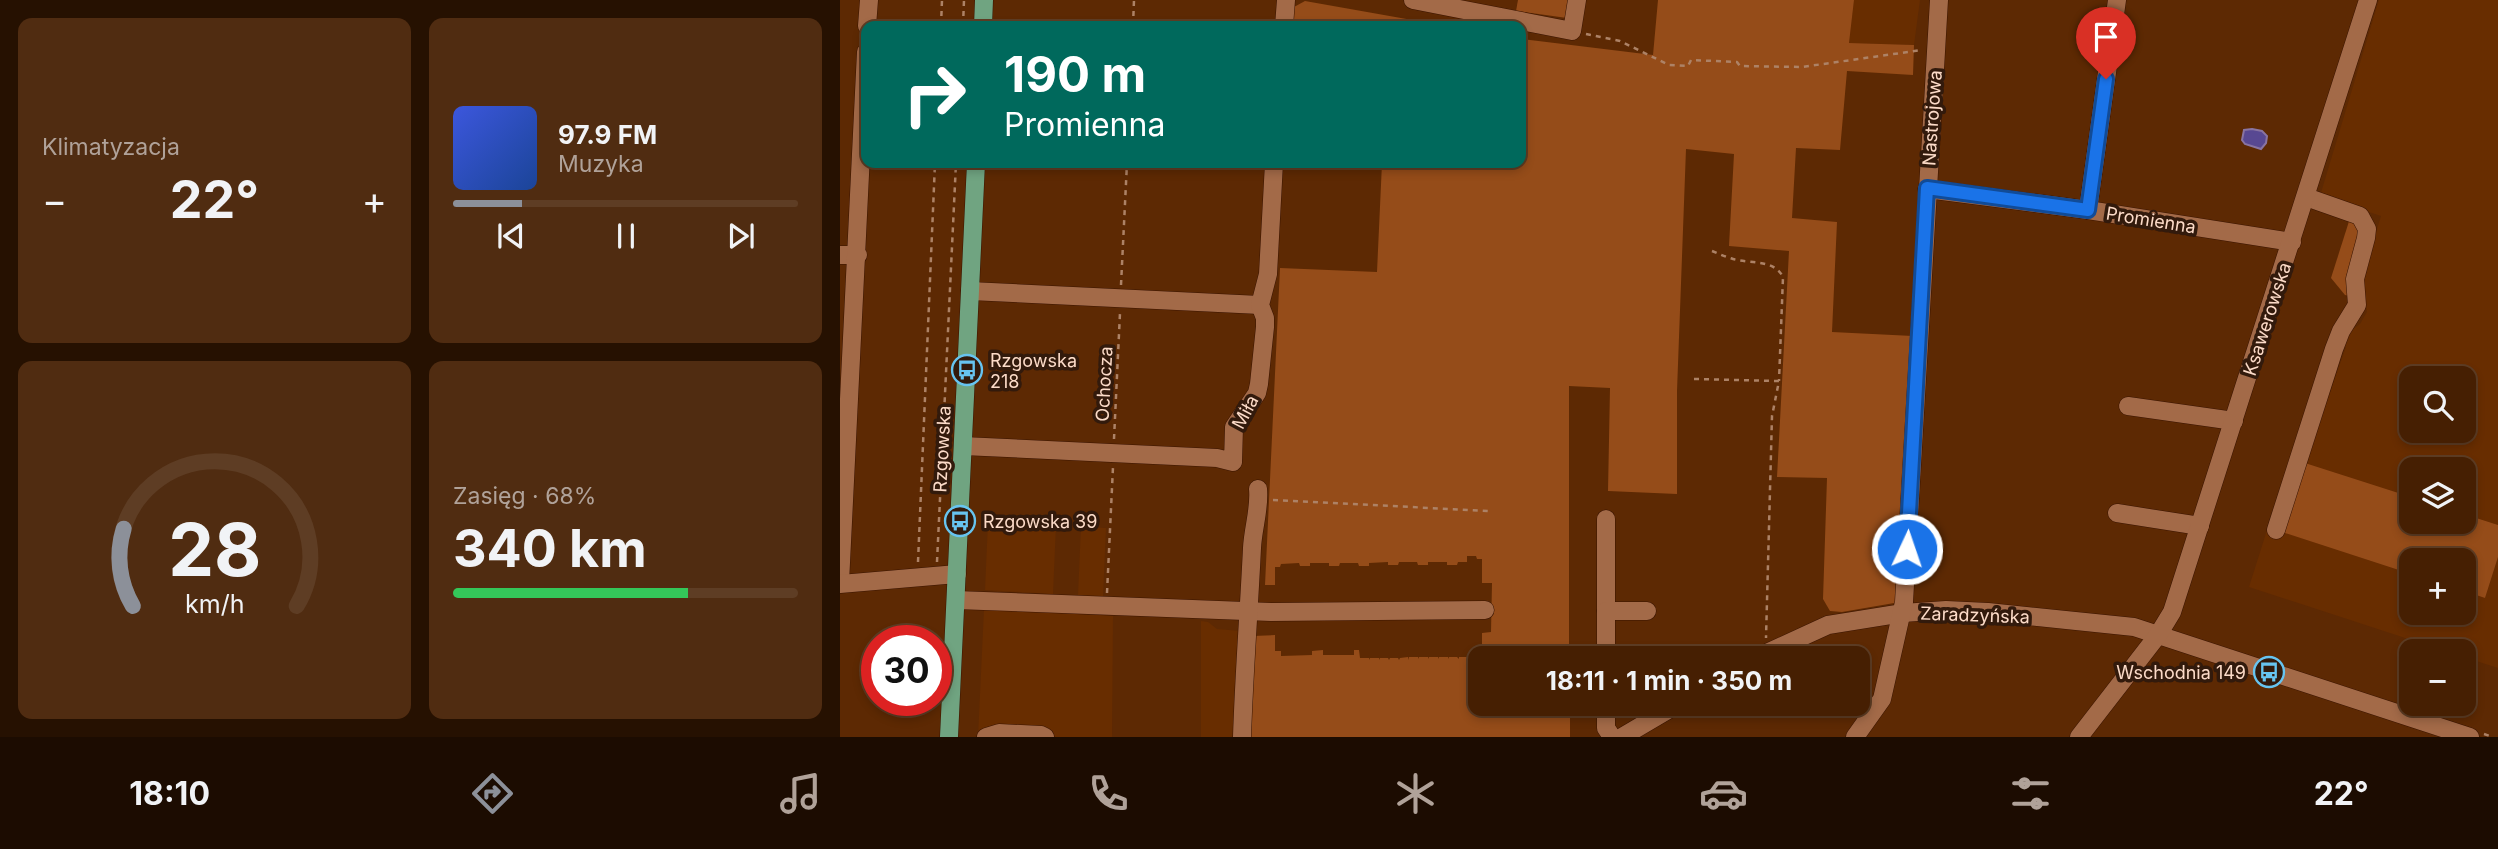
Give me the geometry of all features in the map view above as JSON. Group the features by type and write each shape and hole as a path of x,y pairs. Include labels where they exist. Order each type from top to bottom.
{"main road":[{"path":"983,21 984,0"},
{"name":"Rzgowska","path":"949,737 976,168"}],"street":[{"path":"867,21 869,0"},
{"path":"1284,21 1286,0"},
{"path":"1413,0 1517,21"},
{"path":"1526,23 1572,32 1577,0"},
{"name":"Nastrojowa","path":"1855,737 1882,699 1903,613 1939,0"},
{"path":"2088,210 2117,0"},
{"name":"Ksawerowska","path":"2079,737 2158,635 2172,612 2368,0"},
{"path":"861,112 849,255 840,583 957,574"},
{"name":"Miła","path":"1113,453 1217,458 1233,462 1234,427 1257,393 1259,384 1259,363 1265,327 1260,305 1268,274 1274,168"},
{"name":"Promienna","path":"1927,188 2292,242"},
{"path":"2276,530 2334,349 2357,305 2355,279 2367,229 2360,216 2306,197"},
{"path":"970,291 1260,305"},
{"path":"2128,406 2234,421"},
{"path":"963,446 1113,453"},
{"path":"1242,737 1258,494"},
{"path":"2117,513 2200,526"},
{"path":"1606,519 1606,646"},
{"path":"956,600 1249,612 1485,610"},
{"name":"Zaradzyńska","path":"1780,646 1828,625 1903,613 1946,610 2134,627 2470,737"},
{"path":"1606,611 1647,611"},
{"path":"1606,716 1606,728 1612,737"},
{"path":"1622,737 1658,716"},
{"path":"986,737 999,733 1045,737"}],"path":[{"path":"941,21 942,0"},
{"path":"962,21 964,0"},
{"path":"1133,21 1134,0"},
{"path":"1572,32 1620,41 1669,65 1688,66 1691,60 1802,67 1936,48"},
{"path":"918,578 935,168"},
{"path":"936,575 956,168"},
{"name":"Ochocza","path":"1107,606 1127,168"},
{"path":"1712,251 1735,260 1771,265 1780,270 1783,277 1779,381 1772,416 1760,646"},
{"path":"1695,379 1779,381"},
{"path":"1258,494 1489,511"}],"shaded area":[{"path":"1518,0 1571,0 1567,18 1516,11"},
{"path":"1658,0 1854,0 1849,43 1914,45 1913,75 1847,71 1840,150 1796,148 1792,218 1837,222 1832,332 1913,336 1900,602 1842,612 1830,611 1823,599 1827,478 1777,477 1789,251 1729,246 1734,154 1686,149 1677,391 1677,494 1608,491 1610,388 1569,386 1569,646 1482,646 1482,633 1491,632 1492,583 1482,583 1482,559 1477,559 1476,556 1467,556 1467,562 1458,562 1457,565 1447,565 1447,562 1418,565 1417,562 1399,562 1398,565 1388,565 1388,562 1369,563 1369,566 1359,566 1358,563 1340,563 1339,566 1329,566 1329,563 1310,563 1310,566 1300,566 1299,563 1281,564 1280,567 1275,567 1275,585 1265,585 1280,268 1377,272 1382,168 1526,168 1526,40 1653,55"},
{"path":"1854,0 1920,0 1914,45 1849,43"},
{"path":"2379,0 2498,0 2498,525 2476,518 2476,457 2399,457 2399,493 2305,463 2346,347 2344,346 2348,333 2360,324 2367,312 2361,280 2381,216 2320,196"},
{"path":"1305,1 1418,21 1293,21 1294,7"},
{"path":"2244,130 2262,131 2267,136 2261,149 2245,144 2242,140"},
{"path":"2351,215 2359,221 2353,297 2345,295 2331,278"},
{"path":"2305,463 2399,493 2399,534 2476,534 2476,518 2498,525 2498,557 2485,598 2476,595 2476,548 2399,548 2399,570 2282,532"},
{"path":"988,522 1056,525 1053,594 985,590"},
{"path":"1081,527 1106,528 1103,597 1078,595"},
{"path":"2268,527 2399,570 2399,625 2476,625 2476,595 2485,598 2498,557 2498,668 2476,661 2476,639 2408,639 2249,587"},
{"path":"984,609 1113,616 1112,737 978,737"},
{"path":"1201,621 1208,622 1217,629 1241,631 1235,737 1201,737"},
{"path":"1275,635 1275,651 1281,651 1281,656 1312,655 1312,651 1323,650 1323,655 1354,655 1354,650 1359,650 1360,658 1369,660 1467,657 1468,716 1570,716 1570,737 1248,737 1253,636"}],"place":[{"name":"Rzgowska 218","path":"967,370"},
{"name":"Rzgowska 39","path":"960,521"},
{"name":"Wschodnia 149","path":"2269,672"}],"route":[{"path":"1907,549 1927,188 2088,210 2106,79"}]}
